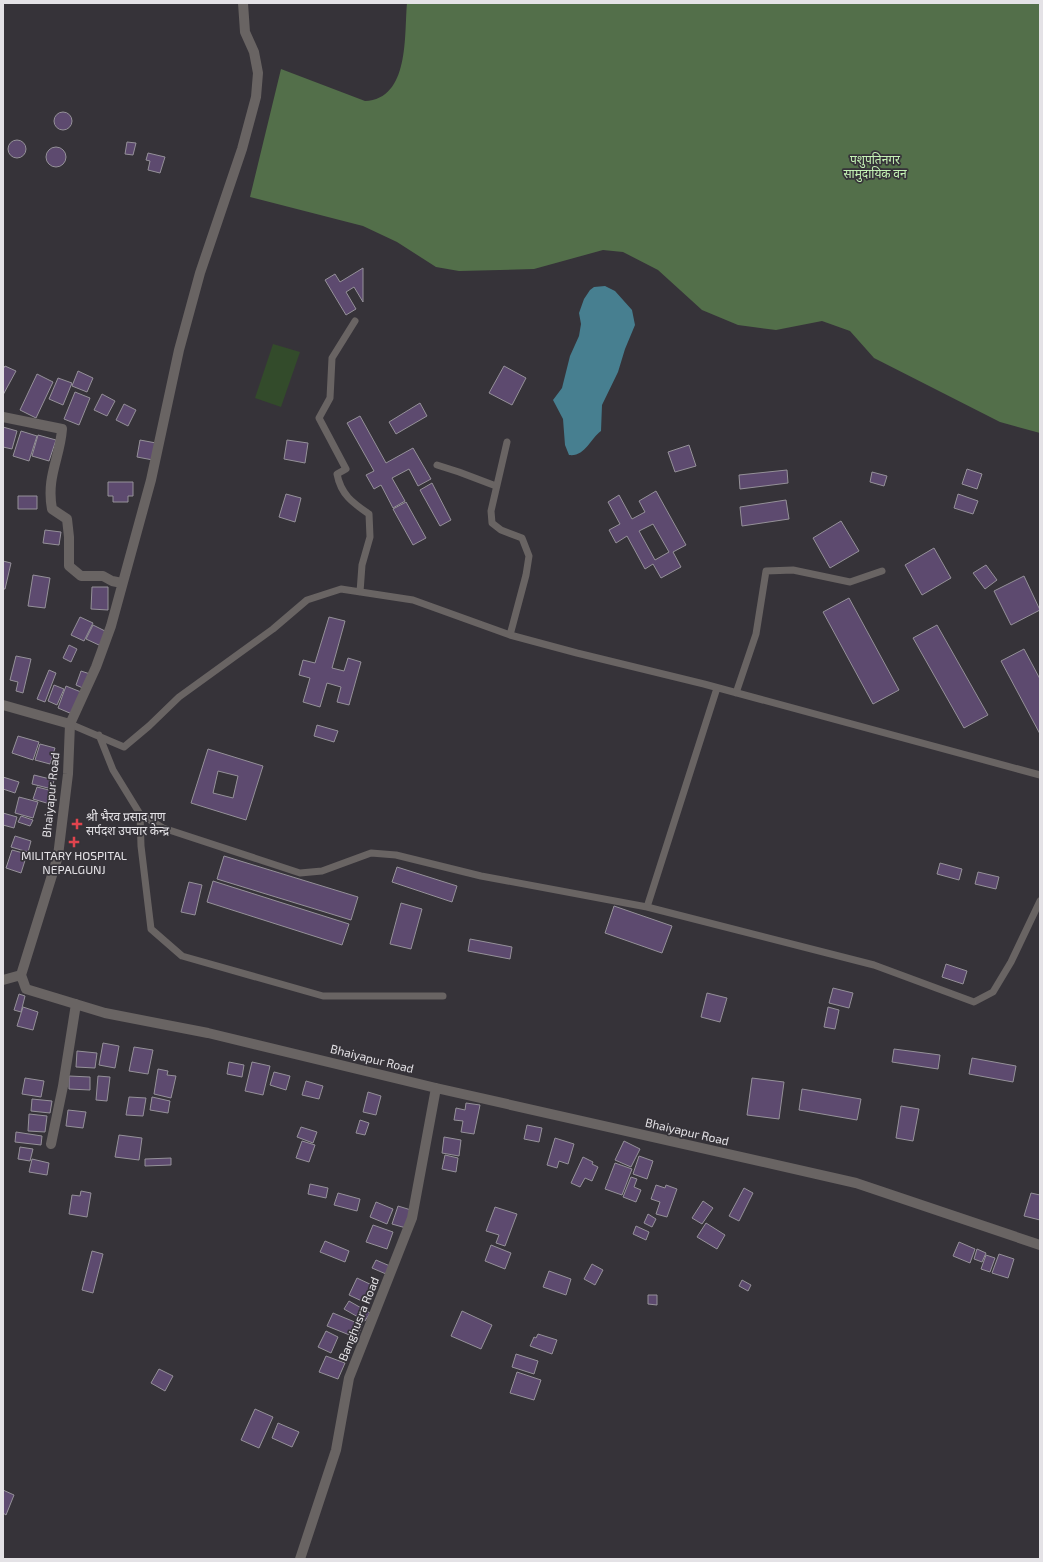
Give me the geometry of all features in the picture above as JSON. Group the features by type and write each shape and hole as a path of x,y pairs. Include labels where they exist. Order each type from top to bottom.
{"street":[{"path":"3,705 70,724 96,667 111,626 151,480 179,350 200,273 242,149 256,97 258,73 254,52 245,32 244,3"},
{"path":"3,417 62,429 61,443 51,476 50,500 52,509 66,518 69,537 68,566 81,576 103,576 112,581 122,583"},
{"name":"Bhaiyapur Road","path":"70,724 68,774 58,856 21,975 26,989 105,1013 208,1033 436,1088 856,1183 1040,1245"},
{"path":"3,980 21,975"},
{"path":"51,1144 63,1086 76,1004"},
{"name":"Banghusra Road","path":"300,1559 336,1450 349,1378 412,1218 436,1088"}],"lane":[{"path":"355,321 332,358 330,398 319,418 346,469 337,474 339,487 352,502 369,514 370,537 362,565 360,592"},
{"path":"507,442 491,511 492,524 501,530 522,538 529,556 526,575 510,635"},
{"path":"436,465 496,486"},
{"path":"736,693 756,634 766,571 793,570 850,582 882,571"},
{"path":"70,724 99,735 124,747 149,726 179,697 273,628 307,600 342,589 413,600 510,635 736,693 1040,775"},
{"path":"647,907 717,688"},
{"path":"99,735 113,770 140,814 163,828 300,873 322,871 371,853 396,855 481,876 647,907 874,965 974,1002 993,992 1011,962 1040,901"},
{"path":"140,814 142,854 151,929 182,956 323,996 443,996"}],"green space":[{"name":"पशुपतिनगर सामुदायिक वन","path":"407,3 1040,3 1040,433 1000,422 874,358 850,331 822,321 776,330 738,325 702,310 658,270 623,252 603,250 534,269 459,271 436,267 397,242 363,226 250,197 281,69 365,101 380,98 390,89 397,78 402,63"},
{"path":"273,344 300,352 281,407 255,398"}],"water":[{"path":"605,286 615,291 632,310 635,325 625,349 618,372 602,405 601,431 587,447 579,453 569,455 565,445 563,419 553,400 562,388 570,356 579,336 581,324 579,313 584,299 594,287"}],"building":[{"path":"63,112 69,115 72,121 69,127 63,130 57,127 54,121 57,115"},
{"path":"17,140 23,143 26,149 23,155 17,158 11,155 8,149 11,143"},
{"path":"127,142 136,143 133,155 125,154"},
{"path":"56,147 63,150 66,157 63,164 56,167 49,164 46,157 49,150"},
{"path":"148,153 165,157 160,173 148,170 150,161 146,160"},
{"path":"363,268 363,302 354,287 346,292 356,309 346,315 325,280 335,274 340,282"},
{"path":"5,366 16,371 3,395 3,369"},
{"path":"504,366 526,378 512,405 489,393"},
{"path":"78,371 93,378 87,392 72,386"},
{"path":"37,374 53,382 36,418 20,410"},
{"path":"58,378 72,383 63,405 49,399"},
{"path":"75,392 90,398 79,425 64,419"},
{"path":"102,394 115,401 107,416 94,410"},
{"path":"420,403 427,416 396,434 389,422"},
{"path":"124,404 136,410 128,426 116,420"},
{"path":"360,416 386,463 413,448 431,479 418,486 409,469 392,478 405,501 393,508 381,485 374,489 366,475 374,471 347,423"},
{"path":"3,427 17,431 12,449 3,447"},
{"path":"21,431 37,436 29,461 13,456"},
{"path":"38,435 56,440 49,461 32,456"},
{"path":"140,440 156,443 153,460 137,457"},
{"path":"287,440 308,443 305,463 284,459"},
{"path":"689,445 696,466 675,472 668,452"},
{"path":"967,469 982,474 977,489 962,484"},
{"path":"787,470 788,483 740,489 739,475"},
{"path":"872,472 887,476 884,486 870,482"},
{"path":"108,482 133,482 133,496 128,496 128,502 113,502 113,496 108,496"},
{"path":"432,483 451,520 440,526 420,490"},
{"path":"656,491 686,545 673,552 681,567 661,578 653,564 645,569 627,536 616,543 609,530 620,524 608,502 619,495 632,519 645,512 639,501","holes":["653,524 669,552 655,560 639,531"]},
{"path":"286,494 301,498 295,522 279,517"},
{"path":"958,494 978,501 973,514 954,508"},
{"path":"18,496 37,496 37,509 18,509"},
{"path":"786,500 789,519 742,526 740,507"},
{"path":"406,502 426,538 413,545 393,509"},
{"path":"841,521 859,551 830,568 813,538"},
{"path":"45,530 61,532 59,545 43,543"},
{"path":"934,548 951,578 922,595 905,565"},
{"path":"3,561 11,563 5,589 3,589"},
{"path":"986,565 997,580 985,589 973,573"},
{"path":"33,575 50,578 45,608 28,606"},
{"path":"1024,576 1040,610 1011,625 994,591"},
{"path":"92,587 108,587 108,610 91,609"},
{"path":"849,598 899,690 873,704 823,612"},
{"path":"80,617 93,623 84,641 71,635"},
{"path":"329,617 345,621 332,668 344,671 348,658 361,662 349,705 337,702 341,687 327,683 320,707 303,702 310,678 299,675 303,660 315,663"},
{"path":"93,625 107,632 101,646 86,639"},
{"path":"937,625 988,715 964,728 913,638"},
{"path":"69,645 77,649 71,662 63,658"},
{"path":"1024,649 1040,679 1040,734 1001,661"},
{"path":"16,656 31,659 23,693 16,691 18,682 10,680"},
{"path":"49,670 56,673 45,702 37,699"},
{"path":"81,671 90,674 85,689 76,685"},
{"path":"54,685 64,689 57,705 48,701"},
{"path":"66,686 81,692 72,714 58,708"},
{"path":"317,725 338,731 334,742 314,736"},
{"path":"18,736 39,742 33,760 12,753"},
{"path":"40,744 55,748 50,764 35,760"},
{"path":"208,749 263,766 246,820 191,803","holes":["218,771 238,776 233,798 213,793"]},
{"path":"34,775 54,780 52,789 32,784"},
{"path":"3,777 19,782 15,793 3,789"},
{"path":"37,787 53,791 50,804 33,799"},
{"path":"19,797 38,802 33,818 15,813"},
{"path":"3,813 17,817 14,828 3,825"},
{"path":"21,816 33,820 30,826 18,822"},
{"path":"15,836 31,841 28,852 11,847"},
{"path":"12,850 27,854 21,873 6,868"},
{"path":"224,856 358,897 351,920 217,879"},
{"path":"940,863 962,869 959,880 937,874"},
{"path":"397,867 457,886 452,902 392,882"},
{"path":"978,872 999,877 996,889 975,884"},
{"path":"213,881 349,924 342,945 207,902"},
{"path":"189,882 202,885 195,915 181,912"},
{"path":"401,903 422,909 411,949 390,944"},
{"path":"614,906 672,926 662,953 605,933"},
{"path":"470,939 512,947 510,959 468,951"},
{"path":"946,964 967,971 963,984 942,977"},
{"path":"833,988 853,993 849,1008 829,1003"},
{"path":"707,993 727,998 720,1022 701,1017"},
{"path":"19,994 25,996 21,1012 14,1010"},
{"path":"23,1007 38,1012 33,1030 17,1026"},
{"path":"828,1007 839,1010 835,1029 824,1027"},
{"path":"103,1043 119,1046 115,1068 99,1065"},
{"path":"134,1047 153,1050 148,1074 129,1071"},
{"path":"894,1049 940,1055 938,1069 892,1062"},
{"path":"77,1051 97,1053 95,1068 76,1067"},
{"path":"972,1058 1016,1066 1013,1082 969,1074"},
{"path":"229,1062 244,1065 242,1077 227,1074"},
{"path":"252,1062 270,1066 263,1095 245,1091"},
{"path":"158,1069 168,1071 167,1075 176,1076 171,1098 154,1094"},
{"path":"274,1072 290,1076 286,1090 270,1085"},
{"path":"69,1076 90,1077 90,1090 69,1089"},
{"path":"98,1076 110,1077 107,1101 96,1100"},
{"path":"25,1078 44,1081 41,1097 22,1094"},
{"path":"752,1078 784,1082 779,1119 747,1115"},
{"path":"306,1081 323,1086 319,1099 302,1095"},
{"path":"802,1089 861,1099 857,1120 799,1110"},
{"path":"368,1092 381,1096 376,1115 363,1112"},
{"path":"129,1097 146,1098 143,1116 126,1115"},
{"path":"152,1097 170,1101 168,1113 150,1110"},
{"path":"32,1099 52,1101 50,1113 31,1111"},
{"path":"466,1103 480,1105 474,1134 461,1132 463,1121 454,1120 456,1108 465,1110"},
{"path":"901,1106 919,1109 913,1141 896,1138"},
{"path":"68,1110 86,1112 83,1128 66,1126"},
{"path":"29,1114 47,1116 45,1132 28,1131"},
{"path":"360,1120 369,1123 365,1135 356,1133"},
{"path":"527,1125 542,1128 539,1142 524,1139"},
{"path":"301,1127 317,1132 313,1143 297,1137"},
{"path":"16,1132 42,1136 41,1145 15,1142"},
{"path":"119,1135 142,1138 139,1160 115,1157"},
{"path":"444,1137 461,1140 459,1156 442,1153"},
{"path":"555,1138 574,1144 568,1164 559,1161 557,1168 547,1165"},
{"path":"302,1141 315,1145 309,1162 296,1158"},
{"path":"624,1141 640,1149 631,1167 615,1160"},
{"path":"20,1147 33,1149 30,1161 18,1159"},
{"path":"445,1155 458,1158 456,1172 442,1169"},
{"path":"639,1156 653,1161 647,1179 633,1174"},
{"path":"583,1157 593,1162 592,1164 598,1167 592,1181 585,1178 580,1187 571,1183"},
{"path":"171,1158 171,1165 145,1166 145,1159"},
{"path":"32,1159 49,1163 47,1175 29,1172"},
{"path":"615,1163 632,1169 622,1195 605,1189"},
{"path":"631,1177 637,1179 634,1187 641,1190 636,1202 623,1197"},
{"path":"310,1184 328,1188 326,1198 308,1194"},
{"path":"656,1185 665,1188 666,1185 677,1189 667,1217 656,1214 660,1202 651,1199"},
{"path":"744,1188 753,1193 739,1221 729,1216"},
{"path":"81,1191 91,1193 87,1217 69,1214 72,1195 80,1196"},
{"path":"338,1193 360,1199 357,1211 334,1205"},
{"path":"1031,1193 1040,1195 1040,1220 1024,1216"},
{"path":"703,1201 713,1208 702,1224 692,1218"},
{"path":"376,1202 393,1209 387,1224 370,1217"},
{"path":"398,1206 411,1210 406,1228 392,1224"},
{"path":"495,1207 517,1214 505,1246 496,1243 499,1235 486,1231"},
{"path":"648,1214 656,1219 652,1227 644,1223"},
{"path":"706,1223 725,1235 717,1249 697,1237"},
{"path":"373,1225 393,1232 387,1249 366,1242"},
{"path":"636,1226 649,1232 646,1240 633,1234"},
{"path":"325,1241 349,1251 345,1262 320,1252"},
{"path":"959,1242 975,1249 970,1263 953,1256"},
{"path":"491,1245 511,1253 505,1269 485,1261"},
{"path":"977,1249 986,1253 982,1262 974,1259"},
{"path":"92,1251 103,1254 93,1293 82,1290"},
{"path":"999,1254 1014,1259 1008,1278 992,1273"},
{"path":"986,1255 995,1258 990,1272 981,1269"},
{"path":"376,1260 390,1266 386,1274 372,1268"},
{"path":"592,1264 603,1270 595,1285 584,1279"},
{"path":"549,1271 571,1279 566,1295 543,1287"},
{"path":"357,1278 374,1286 366,1303 349,1295"},
{"path":"742,1280 751,1285 748,1291 739,1286"},
{"path":"648,1295 657,1295 657,1305 648,1304"},
{"path":"349,1301 370,1313 365,1321 344,1309"},
{"path":"462,1311 492,1325 481,1349 451,1336"},
{"path":"333,1313 362,1325 357,1338 327,1326"},
{"path":"326,1331 338,1337 331,1353 318,1347"},
{"path":"538,1334 557,1340 552,1354 530,1346 534,1337 536,1338"},
{"path":"516,1354 538,1361 534,1374 512,1367"},
{"path":"326,1356 345,1363 338,1379 319,1372"},
{"path":"159,1369 173,1376 165,1391 151,1383"},
{"path":"517,1372 541,1380 534,1400 510,1393"},
{"path":"255,1409 273,1417 259,1448 241,1440"},
{"path":"278,1423 299,1432 292,1447 272,1438"},
{"path":"3,1490 14,1495 6,1515 3,1513"}],"place":[{"name":"श्री भैरव प्रसाद गण सर्पदश उपचार केन्द्र","path":"77,824"},
{"name":"MILITARY HOSPITAL NEPALGUNJ","path":"74,842"}]}
